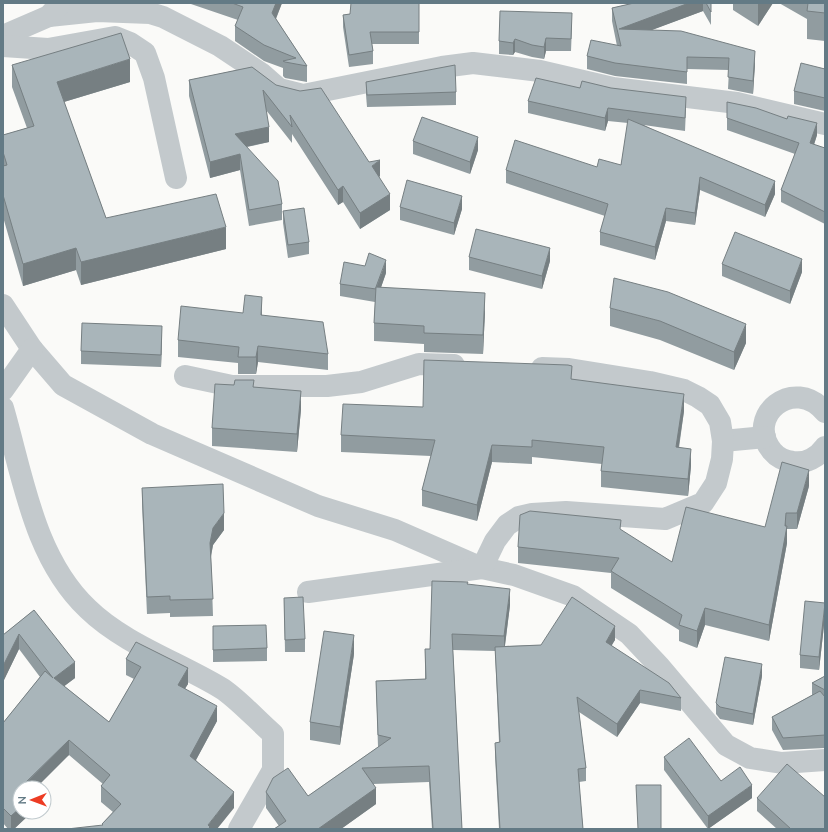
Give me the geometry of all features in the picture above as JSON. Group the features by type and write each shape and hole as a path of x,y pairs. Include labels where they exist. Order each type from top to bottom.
{"street":[{"path":"3,36 55,9 150,13 163,17 220,46 262,74 279,89 303,95 442,67 473,64 540,71 613,88 737,103 825,124"},
{"path":"3,46 48,49 115,37 130,43 145,53 154,78 176,178"},
{"path":"3,305 32,349 63,385 152,434 318,506 395,530 482,568 514,575 574,596 629,634 660,667 726,745 750,758 782,763 825,760"},
{"path":"3,390 32,349"},
{"path":"185,376 232,386 327,386 361,382 419,364 475,366"},
{"path":"482,568 495,542 507,525 520,517 532,514 566,512 665,519 703,503 716,483 722,459 723,440 720,422 710,406 684,390 650,382 569,370 522,368"},
{"path":"825,412 819,405 810,399 790,397 773,407 767,416 764,426 768,446 775,454 784,460 804,462 814,458 825,447"},
{"path":"3,408 25,489 51,561 87,609 113,629 222,689 273,734 273,770 239,829"},
{"path":"723,440 765,437"},
{"path":"308,592 482,568"}],"building":[{"path":"232,3 276,3 272,13 307,66 283,61 296,58 264,45 235,26 243,7"},
{"path":"351,3 419,3 419,32 370,32 373,51 349,55 343,15 350,14"},
{"path":"634,3 689,3 619,29 681,31 755,51 753,81 728,77 729,58 687,57 687,72 615,63 587,56 591,40 621,46 612,8"},
{"path":"706,3 711,3 711,12"},
{"path":"808,3 825,3 825,13 807,11"},
{"path":"500,11 572,13 571,39 546,38 544,47 532,45 515,39 513,43 499,41"},
{"path":"121,33 130,59 57,82 106,218 216,194 226,227 81,262 76,248 23,264 3,195 3,166 7,165 3,152 3,135 34,126 12,65"},
{"path":"801,63 825,69 825,98 794,91"},
{"path":"455,65 456,92 367,95 366,82"},
{"path":"252,67 276,85 300,91 321,88 369,162 380,160 372,166 390,194 360,213 343,186 338,190 290,115 292,127 263,90 269,127 235,134 278,181 282,204 249,210 240,154 210,162 189,80"},
{"path":"536,78 580,88 582,81 611,88 686,97 685,118 608,108 605,118 528,101"},
{"path":"727,102 756,108 787,119 788,116 817,123 810,143 825,148 825,212 781,190 799,143 727,118"},
{"path":"422,117 478,137 470,162 413,141"},
{"path":"628,119 775,181 765,205 700,177 695,213 666,208 655,247 600,232 608,204 506,170 515,140 597,167 599,159 621,165"},
{"path":"407,180 462,196 454,223 400,207"},
{"path":"304,208 309,242 288,245 283,211"},
{"path":"476,229 550,248 542,276 469,257"},
{"path":"735,232 802,259 790,291 722,264"},
{"path":"369,253 386,260 376,289 340,284 344,262 365,266"},
{"path":"614,278 668,292 746,324 734,352 660,321 610,308"},
{"path":"376,287 485,293 483,335 424,333 424,326 374,323"},
{"path":"245,295 262,297 261,315 323,322 328,354 258,346 256,357 238,357 239,347 178,340 181,306 243,313"},
{"path":"82,323 162,326 161,355 81,351"},
{"path":"424,360 568,365 572,366 571,379 684,394 676,447 691,449 688,479 601,471 604,447 532,440 532,447 492,445 477,505 422,490 435,440 341,435 343,404 423,407"},
{"path":"235,380 254,380 253,387 301,391 297,434 212,428 215,384 234,385"},
{"path":"782,462 809,470 797,513 786,513 785,526 787,526 769,625 705,608 697,631 679,625 682,615 611,571 619,558 518,547 520,515 530,511 621,520 620,529 672,562 686,507 765,527"},
{"path":"223,484 224,513 213,528 210,543 213,599 170,600 170,596 147,597 142,488"},
{"path":"432,581 468,582 467,584 510,589 504,636 452,634 462,829 433,829 429,766 362,768 376,788 318,829 274,829 286,821 266,792 273,778 288,768 308,796 391,738 378,735 376,681 426,679 425,649 430,649"},
{"path":"303,597 305,639 285,640 284,598"},
{"path":"572,597 615,626 606,642 669,683 681,698 640,690 617,724 577,697 586,768 578,769 583,829 500,829 495,743 500,742 495,647 541,645"},
{"path":"805,601 825,603 819,657 800,655"},
{"path":"34,610 75,662 54,678 109,722 141,667 126,659 136,642 188,668 178,685 217,706 190,756 234,792 208,825 210,827 208,829 67,829 103,825 102,824 121,804 101,786 110,775 69,740 28,780 12,780 11,816 3,808 3,723 45,671 53,678 19,634 3,666 3,635"},
{"path":"266,625 267,648 213,650 213,626"},
{"path":"324,631 354,635 340,727 310,722"},
{"path":"725,657 762,664 753,714 720,707 716,703"},
{"path":"825,676 825,690 812,683"},
{"path":"820,691 825,697 825,735 783,738 772,717"},
{"path":"689,738 721,781 740,767 752,785 708,816 664,757"},
{"path":"787,764 825,797 825,829 791,829 757,798"},
{"path":"636,785 661,785 661,829 638,829"}]}
